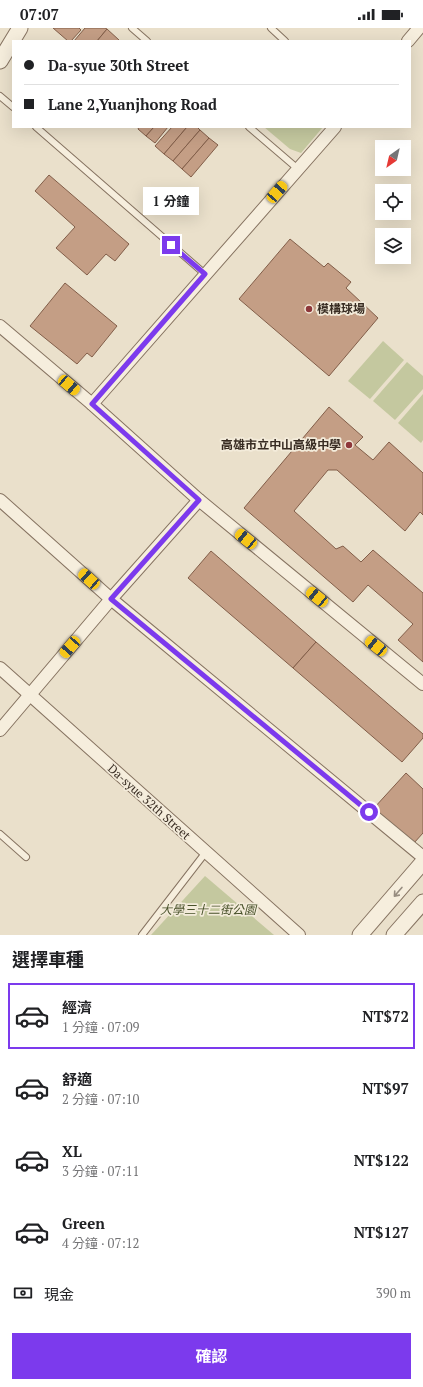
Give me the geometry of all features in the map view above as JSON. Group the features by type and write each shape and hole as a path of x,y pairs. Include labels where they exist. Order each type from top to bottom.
{"street":[{"path":"13,40 20,28"},
{"path":"409,40 419,28"},
{"path":"0,61 12,41"},
{"path":"92,404 334,128"},
{"path":"0,326 92,404 199,500 423,684"},
{"path":"0,500 111,599 423,857"},
{"path":"0,730 111,599 199,500"},
{"name":"Da-syue 32th Street","path":"0,668 299,935"},
{"path":"360,935 423,862"},
{"path":"394,935 423,902"}],"lane":[{"path":"132,28 146,40"},
{"path":"271,28 284,40"},
{"path":"0,96 12,106"},
{"path":"37,128 205,274"},
{"path":"249,128 298,169"},
{"path":"0,834 26,857"},
{"path":"142,935 206,852"}],"green space":[{"path":"265,128 322,128 301,153 290,149"},
{"path":"383,341 404,360 370,399 348,381"},
{"path":"407,362 423,376 423,389 395,420 373,401"},
{"path":"423,394 423,440 421,443 398,423"},
{"name":"大學三十二街公園","path":"205,876 274,935 151,935"}],"building":[{"path":"53,28 79,28 81,30 72,40 67,40"},
{"path":"85,28 107,29 98,40 75,40"},
{"path":"107,29 119,40 98,40"},
{"path":"138,128 153,128 146,136"},
{"path":"153,128 167,128 155,143 146,136"},
{"path":"171,128 186,128 164,154 155,146"},
{"path":"186,128 198,128 200,130 173,161 164,154"},
{"path":"200,130 209,138 182,169 173,161"},
{"path":"209,138 218,145 191,177 182,169"},
{"path":"49,175 129,244 115,261 106,254 87,275 56,248 75,227 35,191"},
{"name":"模構球場","path":"290,239 324,267 328,263 351,282 346,288 378,318 329,376 239,299"},
{"path":"65,283 117,326 92,357 87,353 77,364 30,326"},
{"path":"329,407 363,437 355,445 373,460 389,442 423,473 423,515 420,512 405,531 337,470 328,470 294,511 336,549 343,546 361,562 373,550 423,593 423,662 398,640 413,624 368,585 353,602 244,508"},
{"path":"211,551 316,642 293,668 188,578"},
{"path":"316,642 423,734 423,738 402,762 293,668"},
{"path":"406,773 423,789 423,833 414,843 374,808"}],"place":[{"name":"模構球場","path":"309,309"},
{"name":"高雄市立中山高級中學","path":"349,445"}],"route":[{"path":"171,245 205,274 92,404 199,500 111,599 369,812"}]}
